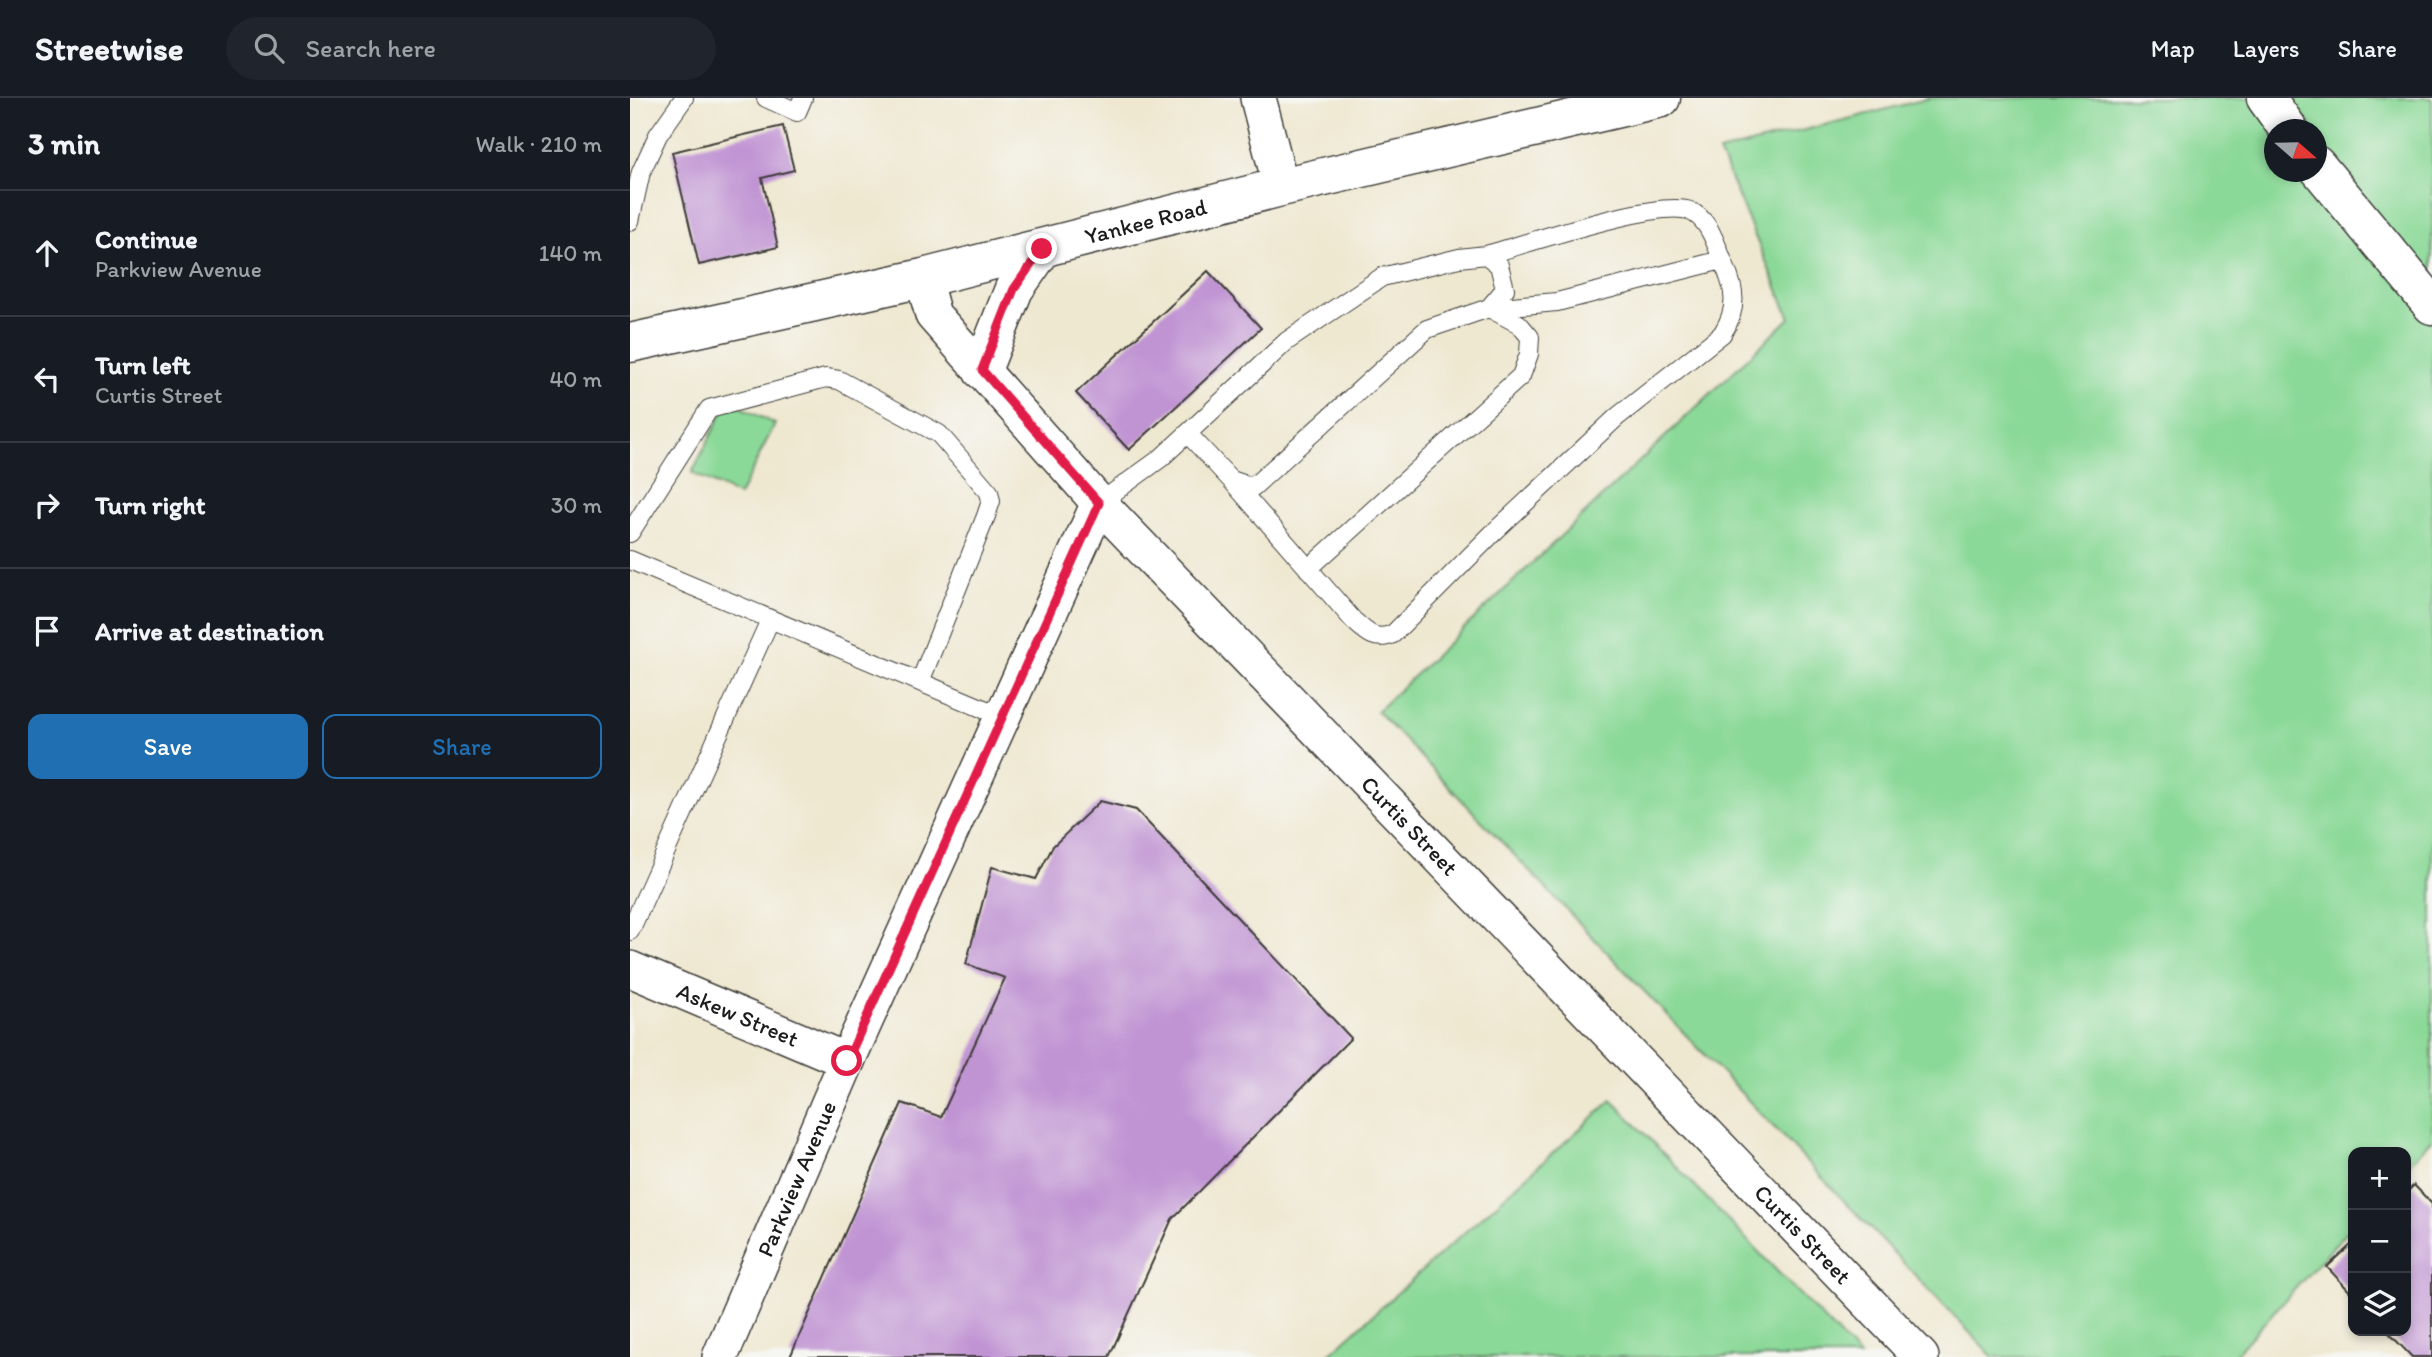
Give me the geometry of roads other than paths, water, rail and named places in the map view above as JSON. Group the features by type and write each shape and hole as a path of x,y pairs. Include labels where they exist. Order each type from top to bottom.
{"street":[{"path":"1258,98 1280,187"},
{"name":"Yankee Road","path":"630,343 923,278 1280,187 1661,98"},
{"path":"2266,98 2281,119"},
{"path":"2327,177 2432,305"},
{"path":"982,370 1014,289 1042,249"},
{"name":"Curtis Street","path":"923,278 933,315 1099,503 1921,1357"},
{"name":"Parkview Avenue","path":"720,1357 847,1061 1099,503"},
{"name":"Askew Street","path":"630,969 847,1061"}],"lane":[{"path":"630,221 641,172 658,135 684,98"},
{"path":"766,98 797,112 803,98"},
{"path":"1099,503 1161,458 1287,341 1382,277 1459,258 1486,255 1669,208 1688,210 1700,218 1711,233 1736,300 1730,322 1722,334 1617,417 1493,533 1393,634 1384,638 1373,636 1353,620 1188,434"},
{"path":"1486,255 1499,265 1505,289 1489,308"},
{"path":"1231,480 1253,487 1427,329 1489,308 1557,302 1722,260"},
{"path":"1308,569 1521,376 1529,354 1530,337 1519,324 1489,308"},
{"path":"630,533 709,409 826,378 839,380 939,434 989,492 991,501 986,516 920,682"},
{"path":"630,560 1003,717"},
{"path":"630,930 770,620"}]}
